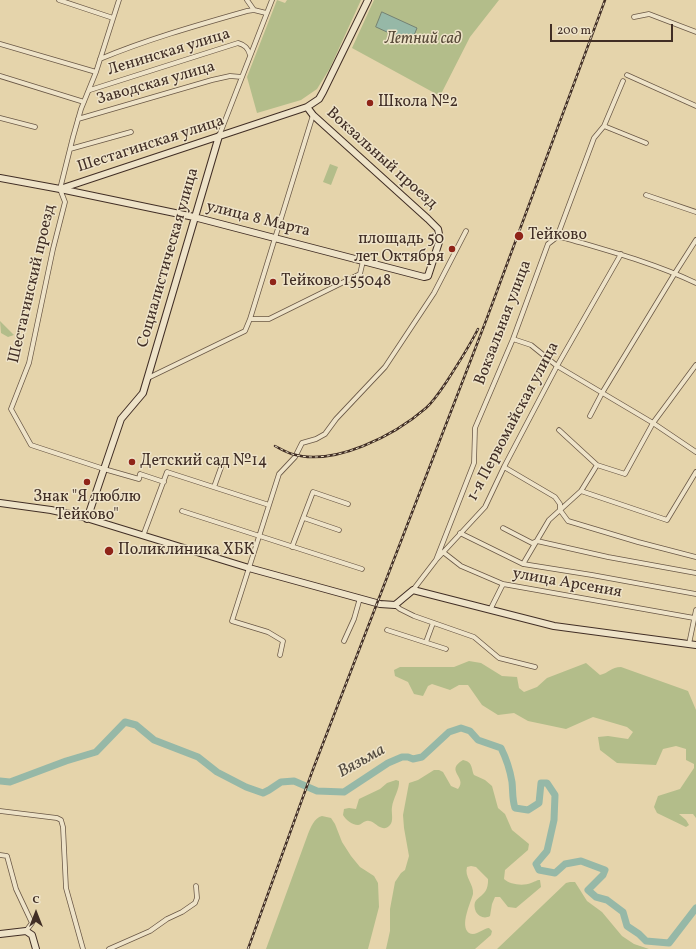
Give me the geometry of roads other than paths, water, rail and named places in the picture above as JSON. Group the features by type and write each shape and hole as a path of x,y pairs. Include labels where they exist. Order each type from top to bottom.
{"street":[{"path":"59,0 113,18"},
{"path":"60,189 78,119 90,90 119,0"},
{"path":"247,0 254,10"},
{"name":"Социалистическая улица","path":"87,519 121,419 143,393 219,136 272,0"},
{"path":"307,107 319,99 323,92 368,0"},
{"path":"100,59 119,51 188,28 254,10 266,13"},
{"path":"634,17 649,14 696,32"},
{"name":"Ленинская улица","path":"0,44 96,72"},
{"name":"Ленинская улица","path":"90,90 238,44 244,45 248,49 250,56"},
{"path":"627,75 696,106"},
{"name":"Заводская улица","path":"0,76 84,102"},
{"name":"Заводская улица","path":"78,119 212,80 230,76 242,77"},
{"name":"Вокзальная улица","path":"436,560 474,463 475,428 513,339 548,244 557,237 594,138 604,126 623,81"},
{"name":"Вокзальный проезд","path":"307,107 313,115 428,219 438,230 440,239 429,274 424,277"},
{"name":"Шестагинская улица","path":"0,178 60,189 307,107"},
{"path":"148,378 245,331 313,115"},
{"path":"0,118 35,127"},
{"path":"604,126 646,143"},
{"path":"70,149 131,132"},
{"name":"улица 8 Марта","path":"60,189 194,217 424,277"},
{"name":"Шестагинский проезд","path":"60,189 65,202 51,257 29,363 11,409 31,444 104,469"},
{"path":"646,194 696,212"},
{"path":"280,655 283,641 268,632 232,621 279,474 295,457 302,443 316,439 325,434 336,419 385,367 434,293 466,231"},
{"path":"557,237 621,254 675,273 696,283"},
{"path":"590,416 602,393 696,240"},
{"name":"1-я Первомайская улица","path":"413,590 436,560 485,507 504,467 557,366 621,254"},
{"path":"250,319 269,319 360,274 363,261"},
{"path":"513,339 531,345 557,366 696,452"},
{"path":"559,430 597,465 625,474 653,424 696,365"},
{"path":"214,487 223,462"},
{"path":"523,564 549,520 581,491 597,465"},
{"path":"504,467 555,497 560,504 560,510 568,521 696,557"},
{"path":"104,469 139,479 140,474 164,482"},
{"path":"143,537 167,472 269,505"},
{"path":"581,491 667,520 696,472"},
{"path":"292,547 313,492 348,504"},
{"path":"0,503 51,510 87,519 249,568 380,604 395,605 410,614 474,637 499,658 535,667"},
{"path":"182,511 362,569"},
{"path":"304,518 339,530"},
{"path":"503,528 532,543 537,541 608,557 696,573"},
{"path":"460,533 523,564 696,594"},
{"name":"улица Арсения","path":"443,552 461,566 503,584 694,618"},
{"path":"490,610 503,584"},
{"path":"395,605 413,590 554,626 696,645"},
{"path":"344,641 354,619 360,598"},
{"path":"689,644 696,610"},
{"path":"426,642 433,623"},
{"path":"387,630 446,648"},
{"path":"0,811 57,818 61,820 63,827 66,888 83,949"},
{"path":"0,855 7,856 16,889 32,923 26,931"},
{"path":"109,949 150,931 166,919 182,912 195,903 197,898 196,886"},
{"path":"0,934 26,931 32,935 36,949"}],"waterway":[{"name":"Вязьма","path":"0,781 10,782 66,761 96,752 125,722 136,725 154,740 198,757 217,772 246,787 263,793 281,782 294,781 317,791 344,792 388,763 402,757 413,759 422,757 449,732 461,728 470,731 478,740 501,748 510,773 515,808 528,810 539,803 541,783 547,783 555,795 554,820 547,851 536,864 539,870 555,873 565,864 581,861 605,870 603,875 588,890 596,897 607,900 623,912 627,926 646,941 669,943 696,908"}],"railway":[{"path":"248,949 312,772 487,318 605,0"},
{"path":"275,446 292,454 309,457 326,456 345,452 381,438 413,418 435,399 478,329"}],"place":[{"name":"Школа №2","path":"370,103"},
{"name":"Тейково","path":"519,236"},
{"name":"площадь 50 лет Октября","path":"452,249"},
{"name":"Тейково 155048","path":"273,282"},
{"name":"Детский сад №14","path":"132,462"},
{"name":"Знак \"Я люблю Тейково\"","path":"87,482"},
{"name":"Поликлиника ХБК","path":"109,551"}],"park label":[{"name":"Летний сад","path":"423,40"}]}
